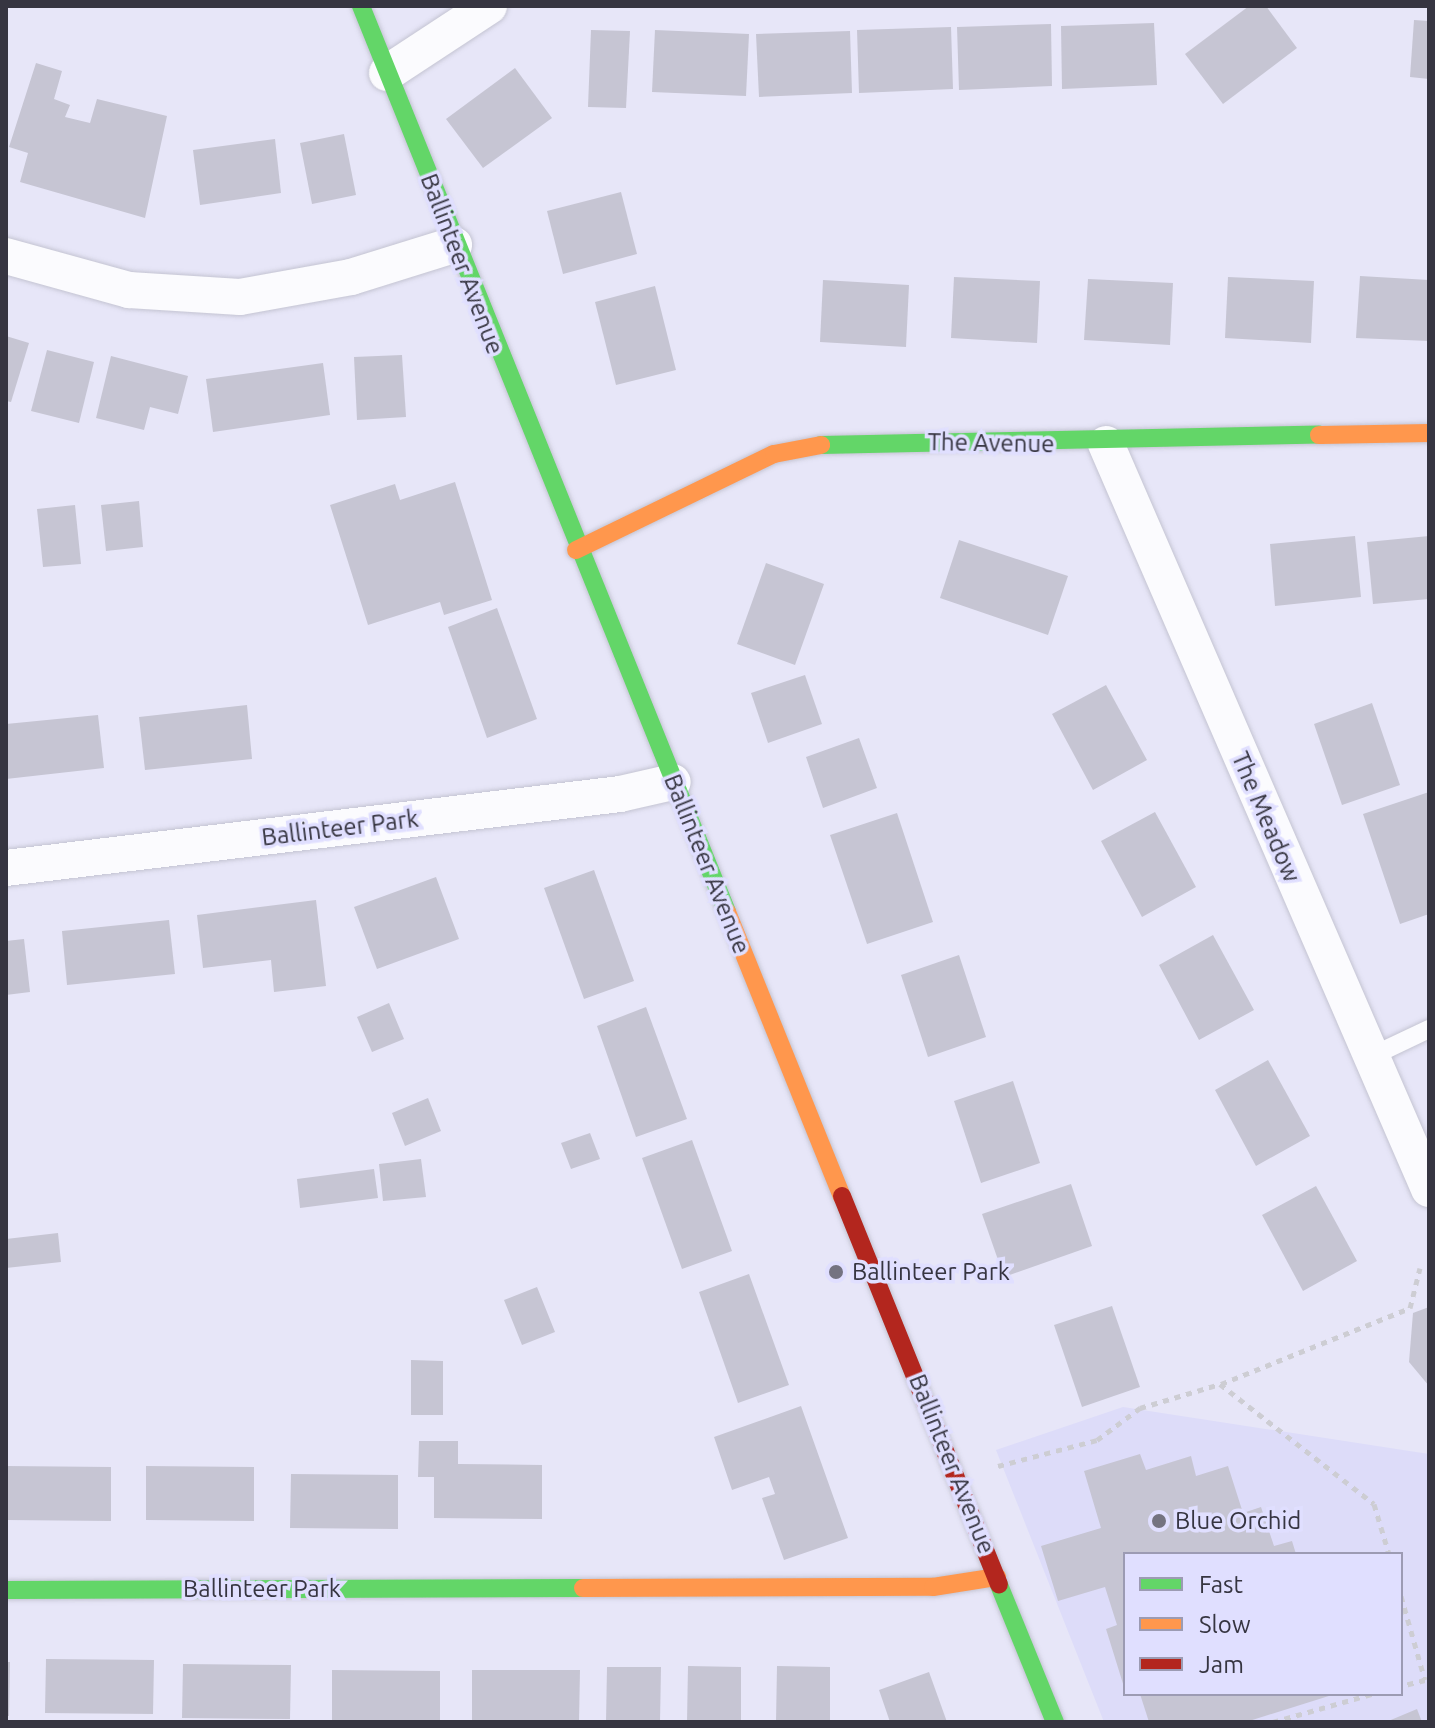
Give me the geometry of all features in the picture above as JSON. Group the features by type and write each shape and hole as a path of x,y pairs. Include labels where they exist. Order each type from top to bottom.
{"street":[{"name":"Ballinteer Avenue","path":"361,6 576,550 1055,1722"},
{"path":"387,73 489,6"},
{"path":"6,256 129,290 240,297 351,277 454,245"},
{"name":"The Avenue","path":"576,550 774,454 872,441 1106,444 1429,433"},
{"name":"The Meadow","path":"1106,444 1429,1189"},
{"name":"Ballinteer Park","path":"6,868 673,782"},
{"name":"Ballinteer Park","path":"6,1590 933,1587 997,1577"}],"lane":[{"path":"1370,1057 1429,1029"}],"path":[{"path":"997,1467 1097,1440 1140,1408 1220,1384 1410,1308 1420,1268"},
{"path":"1220,1384 1374,1504 1388,1552"},
{"path":"1403,1603 1425,1680 1403,1686"},
{"path":"1273,1722 1365,1696"}],"shaded area":[{"path":"1123,1407 1429,1454 1429,1722 1104,1722 996,1450"}],"building":[{"path":"1249,6 1266,6 1297,48 1223,104 1185,54"},
{"path":"1414,20 1429,21 1429,79 1410,77"},
{"path":"1154,23 1157,85 1062,89 1061,26"},
{"path":"1051,24 1052,86 959,90 957,27"},
{"path":"951,27 953,89 859,93 857,30"},
{"path":"591,30 630,31 626,108 588,107"},
{"path":"655,30 749,34 746,96 652,92"},
{"path":"850,31 852,93 759,97 756,34"},
{"path":"36,63 62,71 54,99 70,105 65,117 90,123 97,99 167,116 145,218 20,182 28,153 9,147"},
{"path":"515,68 552,118 483,168 446,119"},
{"path":"344,134 356,195 312,204 300,143"},
{"path":"275,139 281,193 200,205 193,150"},
{"path":"621,192 637,254 563,274 547,211"},
{"path":"1360,276 1429,280 1429,341 1356,338"},
{"path":"954,277 1040,281 1037,343 951,338"},
{"path":"1228,277 1314,281 1311,343 1225,338"},
{"path":"1088,279 1173,283 1170,345 1084,340"},
{"path":"823,280 909,285 906,347 820,342"},
{"path":"655,286 676,370 616,385 595,302"},
{"path":"6,336 29,343 11,402 6,401"},
{"path":"47,350 94,362 79,423 31,411"},
{"path":"402,355 406,417 357,420 354,357"},
{"path":"111,356 188,376 178,414 150,407 144,430 96,418"},
{"path":"323,363 330,415 213,432 206,379"},
{"path":"455,482 492,600 444,615 440,602 368,625 330,505 395,484 400,500"},
{"path":"139,501 143,547 106,551 101,505"},
{"path":"75,505 81,564 43,567 37,509"},
{"path":"1355,536 1361,597 1275,606 1270,544"},
{"path":"1429,536 1429,599 1373,604 1367,542"},
{"path":"959,540 1068,576 1048,635 940,598"},
{"path":"766,563 824,584 795,665 737,644"},
{"path":"497,608 537,719 487,738 448,627"},
{"path":"805,675 822,724 768,743 751,693"},
{"path":"1106,685 1147,760 1093,790 1052,714"},
{"path":"1372,703 1400,785 1342,805 1314,724"},
{"path":"247,705 252,759 145,770 139,717"},
{"path":"98,715 104,768 6,779 6,724"},
{"path":"859,738 877,788 823,808 806,757"},
{"path":"1429,792 1429,914 1400,924 1363,814"},
{"path":"1155,812 1196,887 1142,917 1101,841"},
{"path":"897,813 933,922 867,944 830,835"},
{"path":"594,870 634,981 584,999 544,888"},
{"path":"436,877 459,939 377,969 354,907"},
{"path":"316,900 326,986 274,992 271,960 203,968 197,915"},
{"path":"169,920 175,974 67,985 62,931"},
{"path":"1213,935 1254,1010 1199,1040 1159,965"},
{"path":"24,939 30,992 6,995 6,941"},
{"path":"959,955 986,1037 928,1057 901,975"},
{"path":"389,1003 404,1039 372,1052 357,1017"},
{"path":"646,1007 687,1119 636,1137 597,1026"},
{"path":"1268,1060 1310,1136 1256,1166 1215,1090"},
{"path":"1013,1081 1040,1163 981,1183 954,1101"},
{"path":"428,1098 441,1131 405,1146 392,1113"},
{"path":"590,1133 600,1159 571,1169 561,1143"},
{"path":"692,1140 732,1251 682,1269 642,1158"},
{"path":"421,1159 426,1197 383,1201 379,1164"},
{"path":"374,1169 378,1198 300,1208 297,1179"},
{"path":"1071,1184 1092,1246 1004,1277 982,1214"},
{"path":"1316,1186 1357,1261 1303,1291 1262,1215"},
{"path":"58,1233 61,1262 6,1268 6,1239"},
{"path":"749,1274 789,1385 738,1403 699,1292"},
{"path":"537,1287 555,1332 522,1345 504,1300"},
{"path":"1112,1306 1140,1387 1082,1407 1054,1325"},
{"path":"1429,1307 1429,1386 1409,1362 1413,1313"},
{"path":"411,1360 443,1361 443,1415 411,1415"},
{"path":"801,1406 848,1538 784,1560 762,1498 775,1494 769,1477 732,1490 714,1437"},
{"path":"419,1441 458,1441 458,1464 542,1465 542,1519 434,1518 434,1477 418,1477"},
{"name":"Blue Orchid","path":"1140,1454 1146,1470 1191,1456 1196,1476 1228,1466 1243,1513 1261,1507 1274,1546 1292,1541 1295,1552 1123,1552 1123,1684 1106,1629 1117,1625 1105,1587 1058,1601 1041,1546 1101,1528 1084,1471"},
{"path":"6,1466 111,1467 111,1521 6,1520"},
{"path":"146,1466 254,1467 254,1521 146,1520"},
{"path":"291,1474 398,1475 398,1529 290,1528"},
{"path":"46,1659 154,1660 153,1714 45,1713"},
{"path":"6,1662 10,1662 9,1716 6,1716"},
{"path":"183,1664 291,1665 290,1719 182,1718"},
{"path":"688,1666 741,1667 741,1722 687,1722"},
{"path":"777,1666 830,1667 830,1722 776,1722"},
{"path":"607,1667 661,1667 660,1722 606,1722"},
{"path":"332,1670 440,1671 440,1722 332,1722"},
{"path":"472,1670 580,1670 579,1722 472,1722"},
{"path":"929,1672 947,1722 890,1722 879,1690"},
{"path":"1141,1696 1329,1696 1246,1722 1149,1722"},
{"path":"1417,1709 1422,1722 1386,1722"}],"traffic: fast":[{"path":"361,6 727,912"},
{"path":"821,445 1319,435"},
{"path":"999,1585 1055,1722"},
{"path":"6,1590 583,1588"}],"traffic: slow":[{"path":"1319,435 1429,433"},
{"path":"576,550 774,454 821,445"},
{"path":"727,912 842,1196"},
{"path":"583,1588 933,1587 997,1577"}],"traffic: jam":[{"path":"842,1196 999,1585"}],"place":[{"name":"Ballinteer Park","path":"836,1272"},
{"name":"Blue Orchid","path":"1159,1521"}]}
